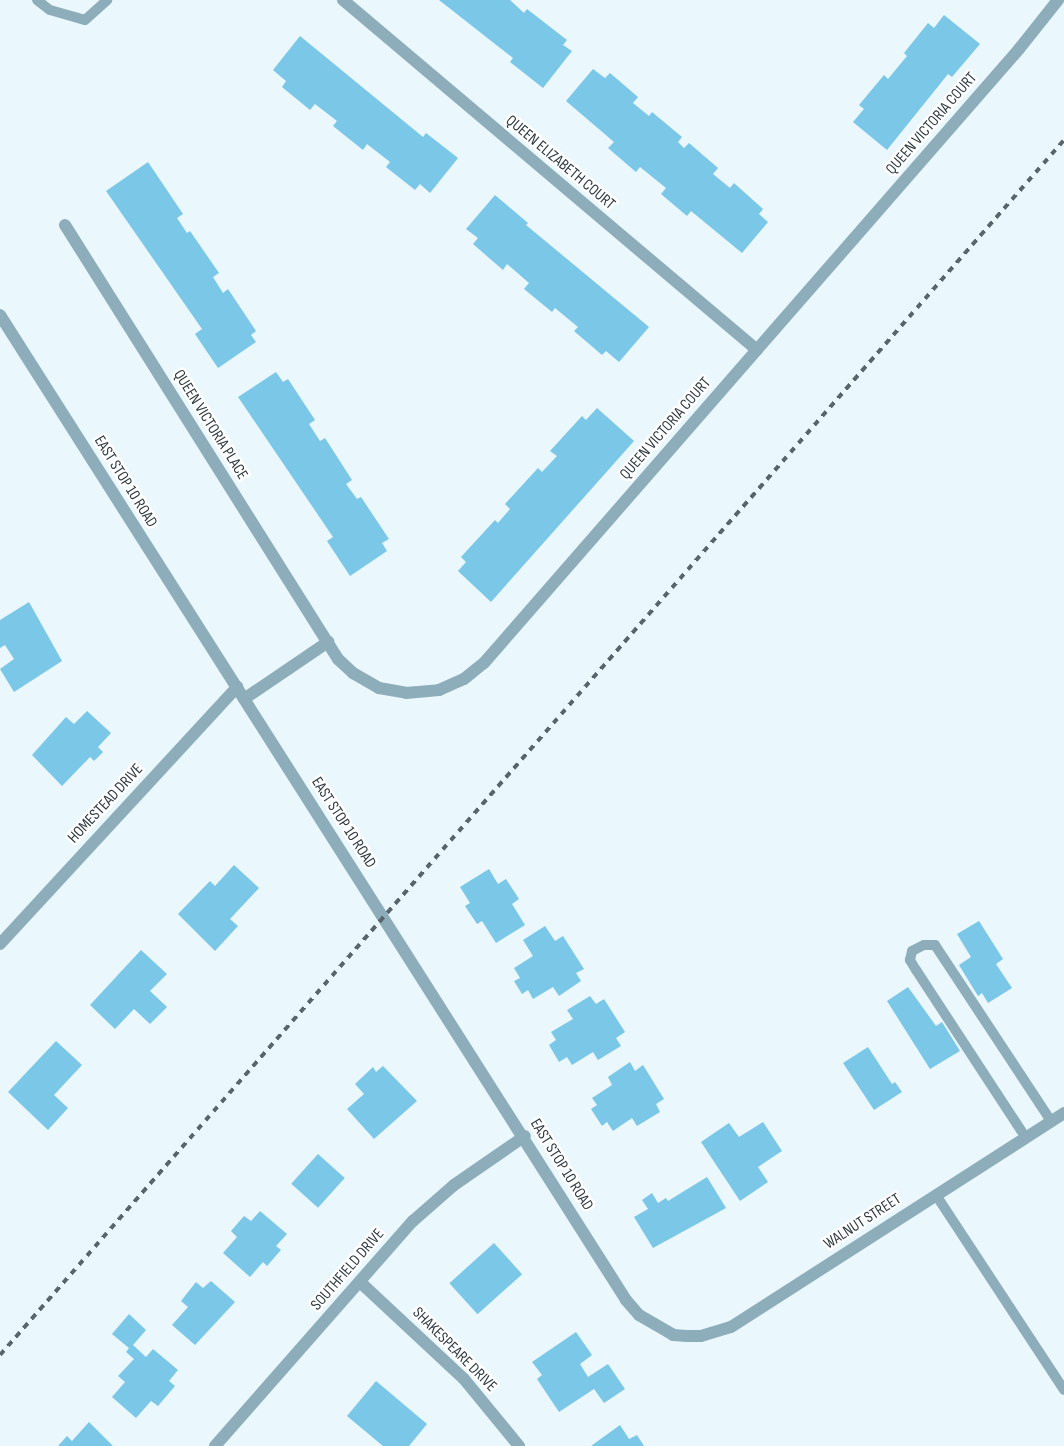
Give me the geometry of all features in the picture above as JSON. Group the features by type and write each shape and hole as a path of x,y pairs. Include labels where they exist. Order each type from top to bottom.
{"street":[{"name":"QUEEN ELIZABETH COURT","path":"343,0 757,350"},
{"name":"QUEEN VICTORIA COURT","path":"328,642 338,659 353,673 379,688 419,693 442,689 464,679 484,663 757,350 1055,1"},
{"name":"QUEEN VICTORIA PLACE","path":"65,225 328,642"},
{"name":"EAST STOP 10 ROAD","path":"0,315 524,1136 626,1300 639,1315 673,1334"},
{"path":"244,699 328,642"},
{"name":"HOMESTEAD DRIVE","path":"0,944 237,687"},
{"name":"WALNUT STREET","path":"673,1334 701,1336 731,1327 1064,1113"},
{"name":"SOUTHFIELD DRIVE","path":"215,1446 403,1231 436,1199 524,1136"},
{"name":"SHAKESPEARE DRIVE","path":"360,1282 464,1379 519,1446"}],"lane":[{"path":"37,0 50,10 85,20 107,0"},
{"path":"1026,1138 916,970 910,960 912,951 924,945 935,945 1052,1121"},
{"path":"936,1195 1064,1390"}],"building":[{"path":"439,0 510,0 524,13 527,9 567,40 563,45 572,51 543,88 510,62 513,58"},
{"path":"944,15 980,44 952,77 948,74 887,150 853,122 864,109 859,105 884,75 888,79 907,56 904,53 928,23 934,28"},
{"path":"300,36 423,137 426,133 458,158 430,193 420,184 415,190 386,167 390,162 367,144 363,150 333,126 337,121 315,104 310,110 282,87 286,81 273,70"},
{"path":"593,69 605,78 610,73 638,97 633,103 649,116 652,112 682,137 678,142 684,148 689,143 718,168 713,174 730,188 734,183 763,209 759,214 768,222 742,253 691,211 687,216 661,194 666,188 640,167 636,172 608,148 614,142 566,101"},
{"path":"148,162 183,214 177,218 187,233 190,231 219,273 213,277 223,293 228,289 256,331 251,335 256,342 218,368 195,334 202,329 106,191"},
{"path":"495,195 528,223 526,225 649,327 619,362 606,351 602,355 574,331 578,327 555,308 552,312 524,289 529,283 507,264 503,270 473,244 478,238 466,229"},
{"path":"276,372 283,382 288,379 315,420 309,424 320,441 325,438 352,480 346,484 357,499 361,497 389,539 382,543 387,551 350,576 327,541 333,537 238,397"},
{"path":"597,408 634,441 491,602 458,571 466,562 461,557 495,520 498,523 510,509 505,504 538,468 542,472 557,456 550,451 582,416 586,420"},
{"path":"29,602 62,661 14,692 0,669 14,659 5,645 0,648 0,620"},
{"path":"87,711 111,733 98,747 103,752 94,761 90,757 62,786 32,755 66,717 74,724"},
{"path":"234,865 259,888 230,919 238,926 215,951 178,914 210,881 215,886"},
{"path":"489,869 498,884 506,879 519,899 512,904 525,925 496,943 482,921 477,924 465,906 470,903 460,887"},
{"path":"979,921 1003,959 996,964 1012,988 988,1003 982,993 978,996 959,965 971,957 957,934"},
{"path":"545,926 555,941 563,936 584,969 576,973 581,981 559,996 553,987 533,999 528,990 522,994 514,981 520,978 514,968 533,956 523,940"},
{"path":"141,950 167,974 150,991 167,1007 150,1024 134,1009 115,1029 90,1005"},
{"path":"908,987 936,1026 942,1022 960,1051 930,1069 887,1001"},
{"path":"590,996 596,1004 604,999 625,1032 616,1038 621,1046 598,1060 593,1052 572,1065 567,1057 559,1062 549,1045 556,1040 551,1032 573,1019 567,1010"},
{"path":"56,1041 82,1065 54,1095 68,1108 48,1130 8,1092"},
{"path":"868,1047 892,1084 895,1082 902,1092 874,1110 843,1063"},
{"path":"630,1062 635,1071 643,1065 664,1099 656,1104 660,1112 637,1126 632,1118 613,1131 607,1122 602,1126 591,1109 597,1105 592,1098 612,1085 608,1077"},
{"path":"383,1066 417,1101 374,1139 347,1109 364,1094 355,1084 373,1067 376,1072"},
{"path":"763,1122 782,1151 758,1167 768,1182 740,1201 701,1142 729,1123 739,1137"},
{"path":"318,1154 345,1178 318,1208 291,1184"},
{"path":"707,1177 726,1208 653,1248 634,1217 648,1209 642,1200 652,1193 658,1203 666,1198 668,1201"},
{"path":"260,1211 287,1234 276,1246 281,1250 267,1266 263,1262 250,1277 223,1253 237,1237 231,1231 244,1216 251,1221"},
{"path":"494,1243 522,1274 478,1314 449,1283"},
{"path":"211,1281 235,1302 195,1345 172,1325 188,1307 181,1301 196,1282 203,1288"},
{"path":"129,1314 146,1330 133,1345 146,1357 153,1349 178,1370 169,1381 175,1386 158,1406 151,1401 136,1418 112,1397 125,1382 118,1376 134,1359 126,1352 129,1348 112,1334"},
{"path":"576,1332 592,1355 580,1364 588,1377 608,1364 625,1389 604,1403 594,1389 559,1412 537,1379 542,1375 532,1362"},
{"path":"376,1381 427,1424 409,1446 383,1446 347,1416"},
{"path":"89,1422 113,1446 58,1446 67,1436 72,1441"},
{"path":"620,1425 629,1439 637,1435 644,1446 591,1446"}],"railway":[{"path":"0,1355 1064,140"}]}
